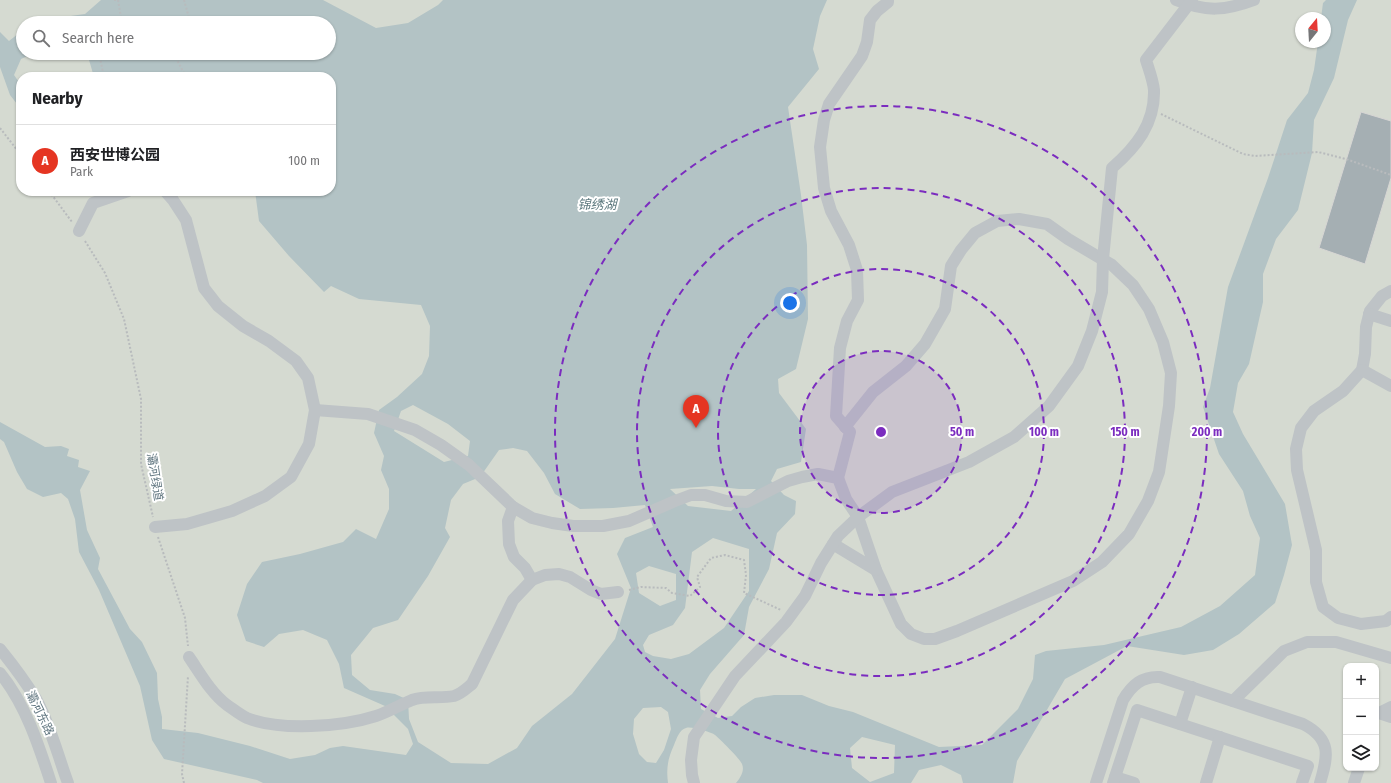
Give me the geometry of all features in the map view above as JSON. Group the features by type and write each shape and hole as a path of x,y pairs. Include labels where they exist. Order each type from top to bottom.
{"street":[{"path":"845,427 873,392 906,366 925,344 945,309 951,266 960,250 975,233 997,221 1019,219 1047,224 1068,239 1112,265 1133,285 1150,309 1163,342 1171,373 1169,406 1158,472 1148,501 1129,534 1102,562 1073,581 935,639 924,639 911,634 901,624 876,570 858,517 846,499 838,478 850,432 845,427 836,416 840,348 847,321 858,300 856,270 849,245 831,211 824,188 820,148 824,120 829,104 862,56 867,42 870,20 877,11 888,2 888,0"},
{"path":"1176,0 1214,9 1236,6 1254,0"},
{"path":"694,783 691,760 694,737 735,676 789,618 805,596 838,536 858,517 892,492 969,462 1014,437 1049,406 1078,366 1092,331 1102,292 1103,259 1112,168 1124,158 1138,142 1153,109 1154,89 1146,60 1190,3"},
{"path":"79,232 93,204 115,196"},
{"path":"155,528 187,524 232,511 265,496 291,477 309,444 315,410 308,378 296,361 269,341 242,326 218,306 204,288 186,220 169,196"},
{"path":"1391,291 1382,296 1370,311 1366,327 1365,354 1362,370 1343,391 1314,411 1301,428 1296,449 1297,470 1316,550 1316,582 1323,607 1338,618 1361,624 1386,621 1391,617"},
{"path":"1369,314 1391,321"},
{"path":"1362,370 1391,386"},
{"path":"315,410 368,414 415,430 442,444 469,465 513,507 532,518 552,524 603,526 629,522 691,495 705,495 726,501 747,502 788,481 802,477 818,474 838,478"},
{"path":"513,507 508,521 509,544 514,557 525,568 532,580"},
{"path":"833,544 876,570"},
{"path":"189,657 211,689 225,704 246,717 270,724 290,726 350,722 376,716 425,697 454,696 464,691 472,684 513,600 532,580 545,575 559,574 570,577 601,594 618,592"},
{"path":"1233,701 1284,651 1307,642 1336,642 1391,658"},
{"name":"灞河东路","path":"0,649 15,667 36,701 68,783"},
{"name":"灞河东路","path":"0,673 22,708 40,749 51,783"},
{"path":"1096,783 1123,700 1130,689 1140,681 1151,676 1160,677 1192,687 1303,724 1312,729 1322,739 1327,753 1326,763 1320,783"},
{"path":"1180,724 1192,687"},
{"path":"1379,714 1391,706"},
{"path":"1134,783 1114,780 1138,710 1308,766 1302,783"},
{"path":"1379,715 1391,716"},
{"path":"1206,783 1220,737"},
{"path":"1354,783 1358,771"}],"path":[{"path":"114,0 118,0 121,16"},
{"path":"184,0 188,16"},
{"path":"100,60 103,72"},
{"path":"177,60 183,72"},
{"path":"1153,109 1243,154 1255,156 1318,152 1346,159 1391,174"},
{"path":"0,128 16,149"},
{"name":"灞河绿道","path":"53,196 79,232 105,272 124,319 141,399 141,464 155,528 185,618 189,657 182,774 184,783"},
{"path":"618,592 641,587 666,588 672,593 690,596 700,587 697,577 711,558 725,555 744,560 746,575 744,593 781,610 789,618"}],"shaded area":[{"path":"0,0 1391,0 1391,783 0,783"}],"water":[{"name":"锦绣湖","path":"101,0 323,0 376,28 408,23 438,5 443,0 827,0 820,16 813,49 819,69 788,107 807,245 808,319 796,369 778,379 779,393 806,429 801,462 777,469 771,481 784,495 796,501 795,514 777,533 769,569 749,607 744,635 710,674 700,690 701,709 718,718 732,716 741,707 755,698 774,695 802,695 829,706 853,712 939,747 982,745 1018,709 1033,679 1035,655 1046,651 1104,645 1181,627 1220,606 1255,575 1260,538 1250,516 1243,491 1219,454 1203,407 1210,388 1228,287 1268,178 1287,120 1308,93 1314,70 1317,48 1331,48 1331,12 1322,12 1323,3 1326,0 1357,0 1348,20 1334,78 1314,120 1312,153 1298,210 1276,239 1263,274 1263,302 1249,364 1238,383 1233,412 1243,434 1285,504 1292,545 1275,603 1239,634 1213,650 1184,655 1127,646 1065,679 1017,761 1013,783 963,783 961,775 941,765 919,770 911,783 736,783 743,769 738,758 715,735 692,728 684,729 677,737 667,768 668,783 263,783 257,780 164,759 152,740 140,686 99,590 79,552 75,519 68,499 61,493 43,497 27,489 17,472 4,442 0,439 0,422 45,447 61,446 69,449 67,456 79,460 78,467 90,471 80,490 87,530 100,558 98,569 130,629 142,642 157,673 158,699 162,717 162,729 198,733 250,746 290,759 315,755 330,748 343,746 406,755 413,744 408,729 385,706 344,688 339,664 327,640 303,630 279,634 264,647 246,641 237,615 247,584 262,562 300,554 343,542 356,529 376,539 389,509 389,489 381,470 384,456 374,433 379,410 397,397 422,374 429,356 430,326 421,305 359,299 331,286 324,292 289,256 259,221 256,196 336,196 336,72 93,72 89,60 336,60 336,16 71,16 85,14","holes":["413,405 448,424 470,441 468,456 444,462 394,431 401,411","513,448 527,451 544,473 555,494 580,509 645,505 653,527 625,538 617,554 631,588 615,639 572,694 532,726 517,748 488,764 451,763 418,742 409,719 408,700 395,694 370,690 352,675 351,655 373,628 398,620 428,576 450,537 445,528 451,500 463,484 480,477 499,450","712,486 739,489 756,489 731,511 688,506 670,489","713,538 749,549 749,591 724,628 689,654 671,659 653,656 645,652 643,645 649,635 673,625 685,608 692,552","649,566 676,574 676,600 660,606 639,593 636,573","661,707 668,712 671,729 664,750 656,763 647,762 639,754 633,734 634,719 643,708","862,737 895,745 894,773 870,782 852,768 850,748"]},
{"path":"0,32 9,41 16,36 16,60 21,60 14,75 16,78 16,103 10,95 0,67"}],"building":[{"path":"1361,112 1391,121 1391,178 1365,264 1319,248"}],"place":[{"name":"西安世博公园","path":"696,428"}]}
